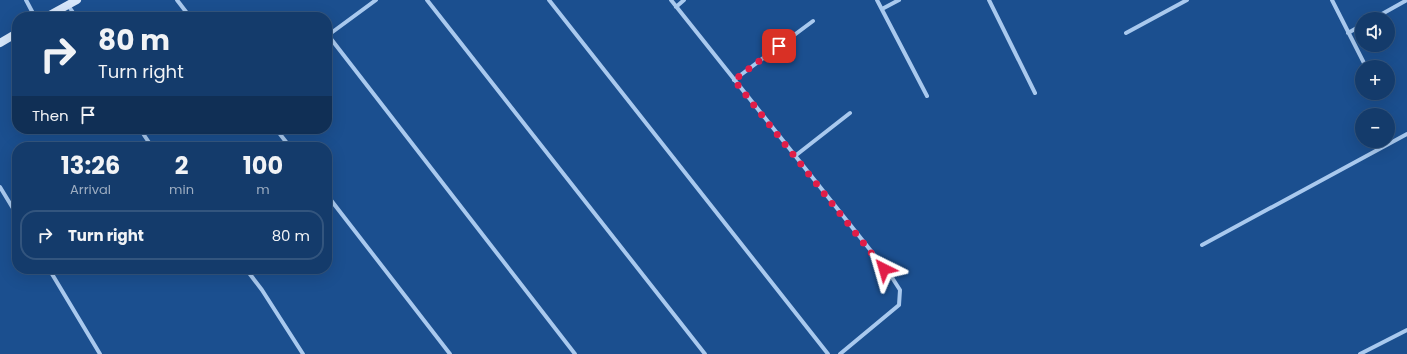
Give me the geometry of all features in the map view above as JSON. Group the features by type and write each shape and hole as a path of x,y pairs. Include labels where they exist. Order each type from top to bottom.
{"street":[{"path":"26,0 32,12"},
{"path":"55,12 77,0"},
{"path":"177,0 186,12"},
{"path":"332,33 376,0"},
{"path":"427,0 705,354"},
{"path":"549,0 828,354"},
{"path":"670,0 900,290 899,305 840,354"},
{"path":"676,7 684,0"},
{"path":"877,0 927,96"},
{"path":"882,9 899,0"},
{"path":"990,0 1035,93"},
{"path":"1126,32 1187,0"},
{"path":"1332,0 1362,60"},
{"path":"1386,12 1407,0"},
{"path":"68,5 73,12"},
{"path":"734,80 813,21"},
{"path":"1348,33 1355,29"},
{"path":"0,42 12,36"},
{"path":"332,41 575,354"},
{"path":"795,156 850,113"},
{"path":"280,134 286,142"},
{"path":"1202,244 1407,134"},
{"path":"0,187 12,207"},
{"path":"332,201 450,354"},
{"path":"52,274 100,354"},
{"path":"250,274 262,290 303,354"},
{"path":"1360,354 1407,330"}],"route":[{"path":"779,46 734,80 884,269"}]}
